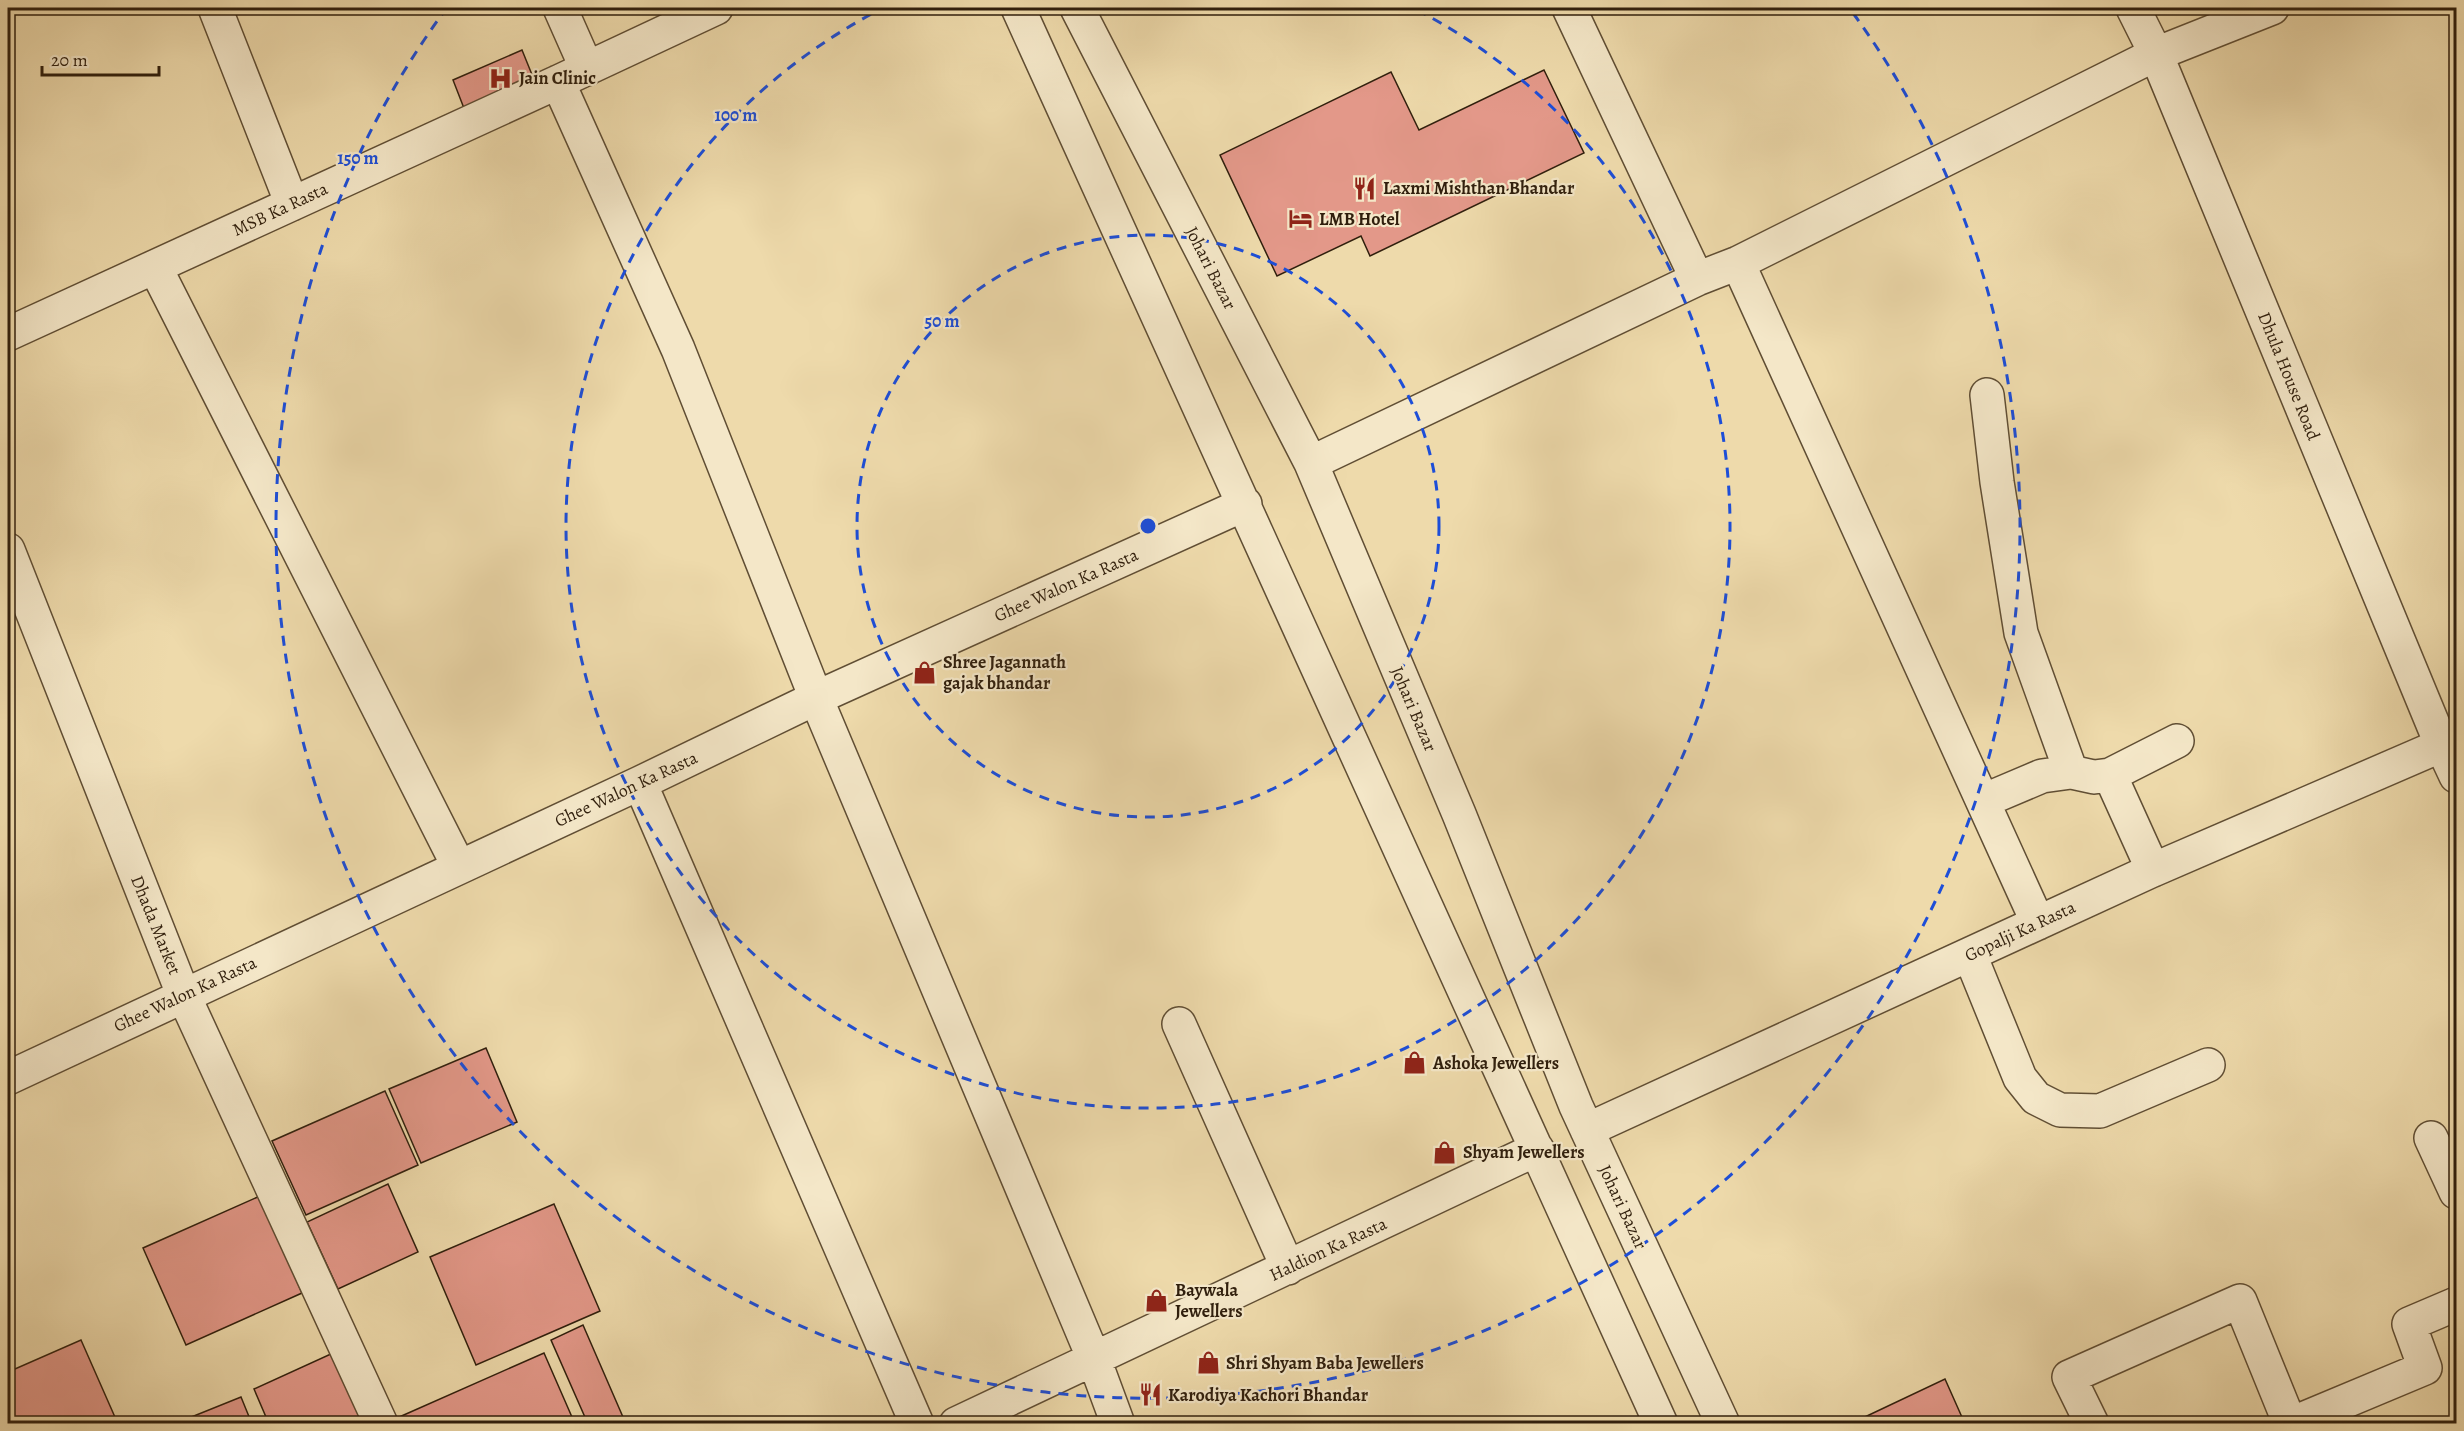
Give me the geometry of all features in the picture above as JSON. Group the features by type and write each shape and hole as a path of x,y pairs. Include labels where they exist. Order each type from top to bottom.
{"street":[{"path":"215,8 292,204"},
{"path":"560,8 572,76 678,349 816,698 1094,1359 1118,1424"},
{"name":"MSB Ka Rasta","path":"8,334 716,8"},
{"path":"1018,8 1661,1424"},
{"name":"Johari Bazar","path":"1077,8 1311,463 1459,814 1587,1130 1723,1424"},
{"path":"1569,8 1696,279"},
{"name":"Dhula House Road","path":"2133,8 2156,54 2449,742 2457,776"},
{"path":"1311,463 1696,279 1738,263 2156,54 2272,8"},
{"path":"1738,263 2038,923"},
{"path":"155,267 459,867"},
{"path":"1986,395 2021,633 2071,772"},
{"name":"Ghee Walon Ka Rasta","path":"8,1078 183,994 640,783 816,698 1245,504"},
{"name":"Dhada Market","path":"8,550 183,994 381,1424"},
{"path":"1983,801 2042,776 2071,772 2094,777 2110,775 2177,741"},
{"name":"Gopalji Ka Rasta","path":"1587,1130 2153,870 2449,742"},
{"path":"2110,775 2153,870"},
{"path":"640,783 917,1424"},
{"path":"1970,955 2020,1078 2036,1098 2060,1110 2100,1111 2208,1065"},
{"path":"1179,1024 1288,1268"},
{"path":"2431,1138 2457,1192"},
{"name":"Haldion Ka Rasta","path":"956,1424 1537,1149"},
{"path":"2092,1424 2069,1377 2240,1301 2290,1424 2425,1368 2409,1324 2457,1304"}],"building":[{"path":"522,50 537,87 467,116 453,80"},
{"path":"1544,70 1584,153 1370,256 1361,236 1277,276 1220,155 1391,72 1419,130"},
{"path":"486,1048 517,1122 421,1163 389,1089"},
{"path":"385,1091 418,1165 306,1215 272,1141"},
{"path":"388,1184 418,1252 338,1289 307,1222"},
{"path":"260,1196 302,1293 186,1345 143,1248"},
{"path":"554,1204 600,1311 476,1365 430,1257"},
{"path":"583,1325 626,1424 588,1424 551,1340"},
{"path":"81,1340 118,1424 8,1424 8,1372"},
{"path":"333,1353 364,1424 269,1424 254,1389"},
{"path":"544,1353 575,1424 399,1424 397,1418"},
{"path":"1945,1379 1965,1424 1850,1424"},
{"path":"241,1397 252,1424 174,1424"}],"place":[{"name":"Jain Clinic","path":"501,78"},
{"name":"Laxmi Mishthan Bhandar","path":"1365,188"},
{"name":"LMB Hotel","path":"1301,219"},
{"name":"Shree Jagannath gajak bhandar","path":"925,672"},
{"name":"Ashoka Jewellers","path":"1415,1063"},
{"name":"Shyam Jewellers","path":"1445,1152"},
{"name":"Baywala Jewellers","path":"1157,1300"},
{"name":"Shri Shyam Baba Jewellers","path":"1208,1363"},
{"name":"Karodiya Kachori Bhandar","path":"1150,1395"}]}
